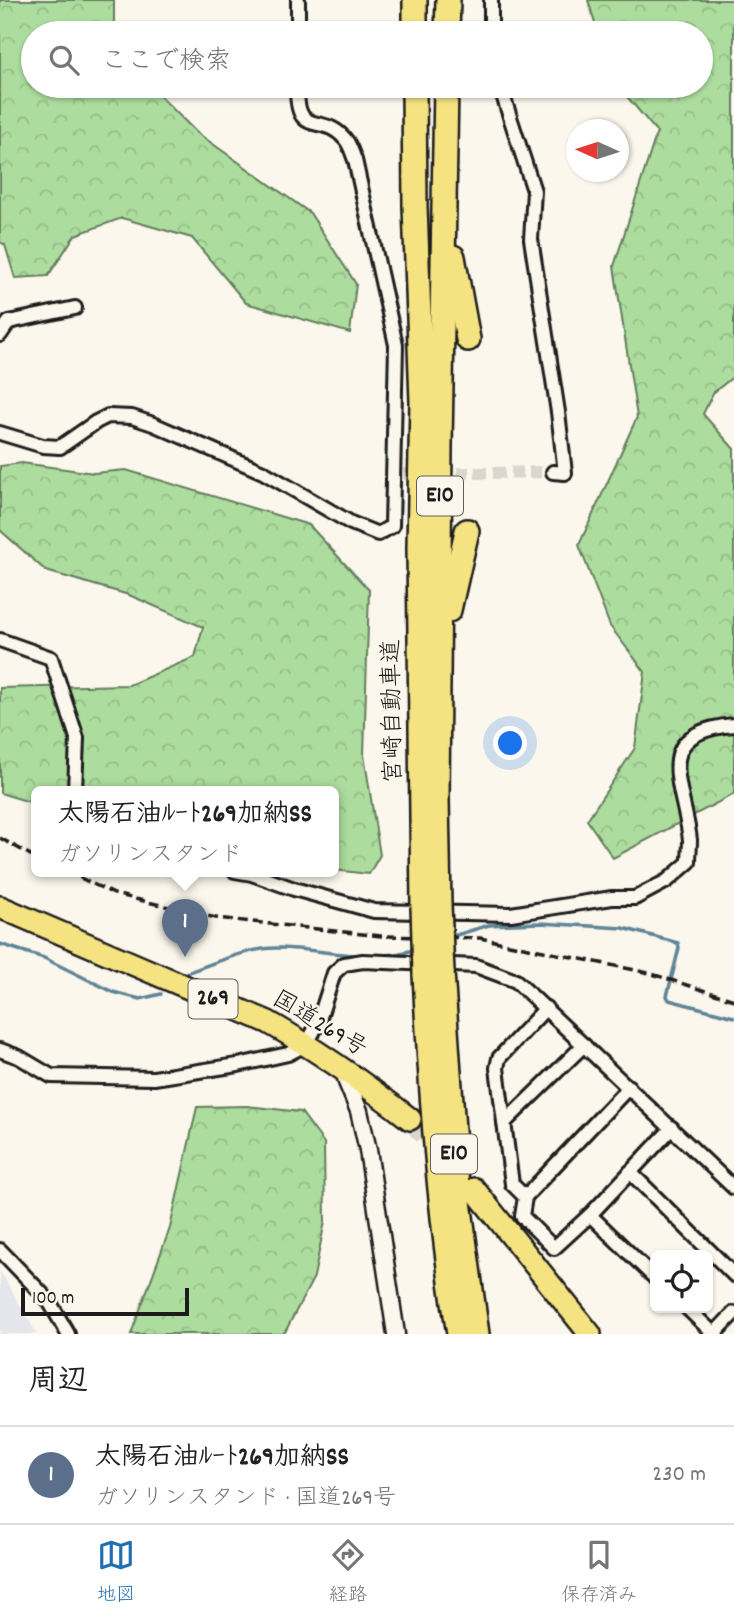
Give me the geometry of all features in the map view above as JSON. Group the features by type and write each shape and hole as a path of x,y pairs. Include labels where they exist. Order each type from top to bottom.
{"highway":[{"path":"415,0 415,21"},
{"path":"447,21 448,0"},
{"name":"宮崎自動車道","path":"414,98 422,402 419,547 433,973 430,1083 440,1189 459,1334"},
{"name":"宮崎自動車道","path":"431,906 437,798 446,98"},
{"path":"444,206 468,339"},
{"path":"439,650 467,531"},
{"name":"国道269号","path":"0,907 268,1022 344,1069 410,1119"},
{"name":"宮崎自動車道","path":"433,973 477,1334"},
{"path":"474,1189 590,1334"}],"street":[{"path":"298,0 298,21"},
{"path":"491,0 491,21"},
{"path":"0,433 43,446 60,447 108,416 132,417 263,472 351,523 378,534 392,526 398,474 396,345 355,160 347,140 337,131 304,119 297,107 297,98"},
{"path":"504,98 534,191 531,239 565,473 553,472"},
{"path":"0,335 9,321 75,308"},
{"path":"0,640 51,658 77,738 75,786"},
{"path":"260,877 374,911 511,914 612,898 635,898 667,881 688,862 690,841 677,775 678,755 693,734 717,726 734,725"},
{"path":"0,1050 19,1057 51,1076 154,1078 263,1060 288,1054 307,1044 318,1023 334,973 344,964 363,961 476,966 516,981 734,1188"},
{"path":"525,1197 512,1184 497,1068 499,1058 546,1008"},
{"path":"504,1124 584,1045"},
{"path":"344,1069 346,1083 359,1111 368,1150 396,1334"},
{"path":"629,1087 525,1197 522,1216 554,1248 590,1215 672,1128"},
{"path":"630,1172 734,1275"},
{"path":"590,1215 650,1273"},
{"path":"0,1250 49,1301 68,1334"},
{"path":"692,1313 714,1334 734,1312"}],"shaded area":[{"path":"0,1271 37,1334 0,1334"}],"green space":[{"path":"0,0 114,0 114,21 21,21 21,98 162,98 196,132 310,213 356,284 350,333 246,303 192,238 122,218 75,235 48,276 15,278 5,245 0,242"},
{"path":"588,0 734,0 734,376 713,393 703,414 734,449 734,794 613,858 587,820 635,748 645,672 610,626 579,545 637,417 614,266 657,132 628,98 713,98 713,21 594,21"},
{"path":"22,463 94,473 126,470 309,525 369,590 364,755 380,855 369,874 339,871 339,786 31,786 31,802 0,793 0,688 129,685 195,657 203,627 129,595 46,571 0,530 0,466"},
{"path":"247,1106 301,1112 324,1143 325,1221 314,1277 284,1334 131,1334 170,1228 197,1107"}],"waterway":[{"path":"450,937 489,925 540,923 623,928 678,943 667,996 669,1000 734,1017"},
{"path":"0,944 44,958 113,992 140,999 161,994"},
{"path":"186,973 232,956 268,948 366,956 416,949"}],"tunnel":[{"path":"403,474 553,472"},
{"path":"410,1119 442,1154"}],"railway":[{"path":"0,838 31,855"},
{"path":"79,877 114,894 216,918 381,936 480,938 649,973 734,1000"}],"place":[{"name":"太陽石油ﾙｰﾄ269加納SS","path":"185,957"}]}
